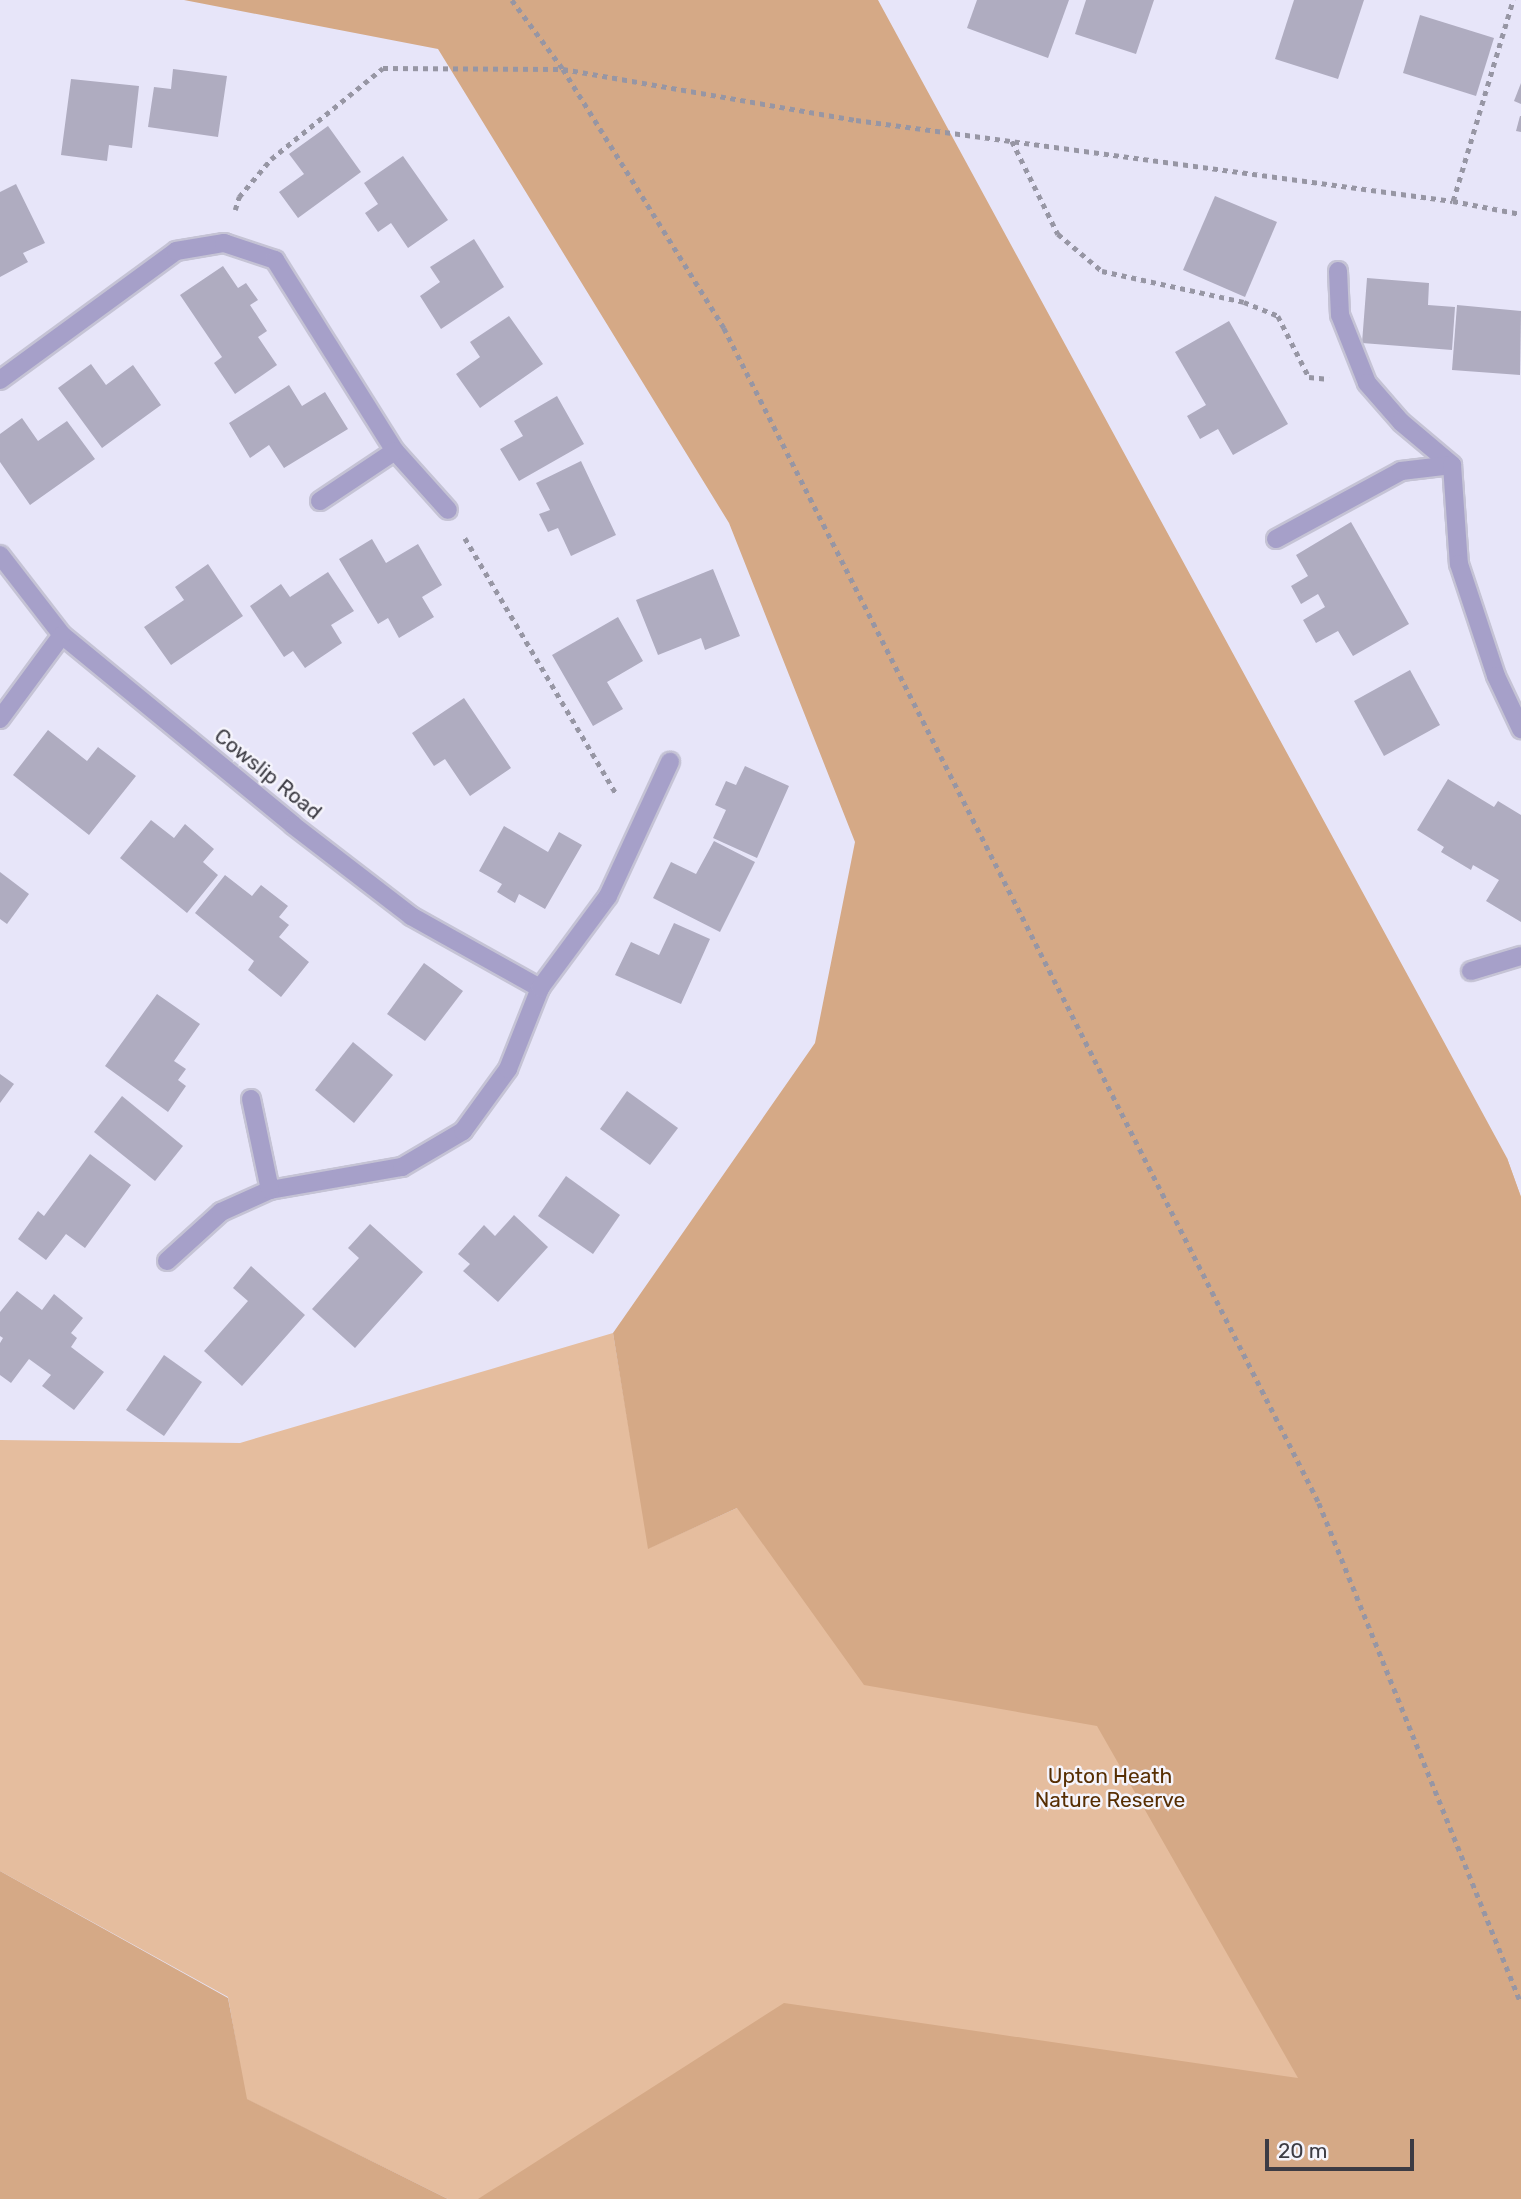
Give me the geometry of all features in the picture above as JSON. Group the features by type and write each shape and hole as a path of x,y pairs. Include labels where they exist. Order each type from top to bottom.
{"street":[{"path":"0,380 176,251 224,243 275,260 395,451 448,510"},
{"path":"1338,271 1340,315 1367,383 1401,422 1452,465 1459,564 1496,676 1521,729"},
{"path":"320,501 395,451"},
{"path":"1276,539 1401,471 1452,465"},
{"name":"Cowslip Road","path":"0,555 62,635 293,825 411,916 540,988"},
{"path":"0,719 62,635"},
{"path":"167,1261 221,1212 270,1190 402,1167 463,1130 508,1069 540,988 608,896 670,762"},
{"path":"1471,971 1521,956"},
{"path":"251,1099 270,1190"}],"path":[{"path":"512,0 563,69 724,328 1320,1503 1521,2003"},
{"path":"1453,201 1513,0"},
{"path":"224,243 239,197 271,159 383,68 563,69 856,120 1453,201 1521,214"},
{"path":"1011,140 1058,234 1102,271 1244,302 1278,316 1309,377 1367,383"},
{"path":"448,510 638,829"}],"green space":[{"name":"Upton Heath Nature Reserve","path":"1507,1158 1521,1197 1521,2199 448,2199 246,2099 228,1997 0,1871 0,1440 240,1443 613,1333 649,1548"}],"shaded area":[{"path":"184,0 878,0 1507,1158 1521,1197 1521,2199 478,2199 784,2003 1298,2078 1097,1726 864,1685 737,1508 648,1549 613,1333 815,1043 855,842 729,523 438,49"},
{"path":"0,1871 228,1998 247,2099 448,2199 0,2199"}],"building":[{"path":"977,0 1069,0 1048,58 967,28"},
{"path":"1086,0 1154,0 1136,54 1075,34"},
{"path":"1294,0 1364,0 1338,79 1275,59"},
{"path":"1420,15 1494,38 1476,96 1403,73"},
{"path":"173,69 227,76 218,137 148,127 154,87 171,89"},
{"path":"71,79 139,86 132,148 109,145 107,161 61,155"},
{"path":"1521,83 1521,104 1514,101"},
{"path":"1521,116 1521,132 1516,131"},
{"path":"328,126 361,172 298,218 279,192 304,174 289,154"},
{"path":"403,156 448,220 408,248 391,223 378,232 365,213 378,204 364,183"},
{"path":"16,184 45,243 23,253 28,262 0,277 0,192"},
{"path":"1215,196 1277,222 1245,297 1183,270"},
{"path":"474,239 504,287 441,329 420,296 440,282 430,267"},
{"path":"223,266 238,288 246,283 258,300 250,305 267,331 258,337 277,365 235,394 214,363 222,357 180,295"},
{"path":"1367,278 1429,283 1428,305 1455,307 1452,350 1362,343"},
{"path":"1457,305 1521,311 1520,375 1452,370"},
{"path":"509,316 543,364 480,408 456,374 480,357 470,342"},
{"path":"1229,321 1288,424 1233,455 1218,429 1200,439 1187,416 1206,405 1175,352"},
{"path":"91,364 106,385 133,365 161,405 102,448 58,388"},
{"path":"289,385 302,406 325,392 348,429 284,468 269,445 250,458 229,423"},
{"path":"557,396 584,444 519,481 500,449 523,436 514,421"},
{"path":"22,418 38,441 67,421 95,459 30,505 0,462 0,434"},
{"path":"581,461 616,535 571,556 558,528 548,532 539,514 550,510 536,483"},
{"path":"1351,522 1409,624 1353,656 1338,631 1316,643 1303,620 1325,607 1318,594 1301,604 1291,586 1308,576 1296,555"},
{"path":"372,539 386,563 418,544 442,585 422,597 434,617 399,638 388,618 378,624 339,559"},
{"path":"208,564 243,616 171,665 144,627 184,600 175,587"},
{"path":"713,569 740,636 705,650 701,638 658,655 636,600"},
{"path":"328,572 354,611 331,625 342,643 305,668 293,651 284,657 250,606 281,584 290,597"},
{"path":"618,617 643,661 607,682 623,709 593,726 552,655"},
{"path":"1410,670 1440,725 1384,756 1354,701"},
{"path":"464,698 511,768 470,796 445,759 434,766 412,733"},
{"path":"48,730 87,761 98,747 136,776 89,835 13,775"},
{"path":"745,766 789,786 757,858 713,838 726,810 715,805 726,781 736,785"},
{"path":"1448,779 1494,807 1498,801 1521,815 1521,922 1486,901 1499,880 1473,865 1471,870 1441,852 1444,847 1417,830"},
{"path":"151,820 174,838 185,824 214,849 203,862 218,875 187,913 120,858"},
{"path":"504,826 548,852 559,832 582,845 545,909 519,894 515,903 497,892 502,884 479,871"},
{"path":"714,841 755,862 720,932 653,898 671,862 696,874"},
{"path":"0,872 29,894 7,924 0,919"},
{"path":"225,875 252,896 261,885 288,906 279,917 289,925 279,937 309,962 281,997 248,970 254,961 195,913"},
{"path":"674,923 710,939 681,1004 615,975 631,942 659,955"},
{"path":"424,963 463,991 425,1041 387,1014"},
{"path":"157,994 200,1024 174,1061 186,1069 178,1080 186,1086 168,1112 105,1066"},
{"path":"353,1042 393,1075 354,1123 315,1090"},
{"path":"0,1074 14,1084 0,1103"},
{"path":"627,1091 678,1128 650,1165 600,1129"},
{"path":"122,1096 183,1146 155,1181 94,1132"},
{"path":"90,1154 131,1185 85,1248 66,1234 46,1260 18,1239 38,1211 44,1216"},
{"path":"566,1176 620,1215 593,1254 538,1216"},
{"path":"514,1215 548,1247 498,1302 463,1271 470,1264 458,1254 484,1225 495,1236"},
{"path":"370,1224 423,1272 355,1348 312,1309 359,1258 348,1248"},
{"path":"251,1266 305,1315 242,1386 204,1351 248,1301 233,1288"},
{"path":"17,1291 42,1310 54,1294 83,1318 71,1333 77,1338 71,1347 104,1372 74,1410 42,1386 51,1375 29,1359 11,1383 0,1375 0,1343 3,1338 0,1336 0,1312"},
{"path":"164,1355 202,1382 164,1436 126,1410"}]}
